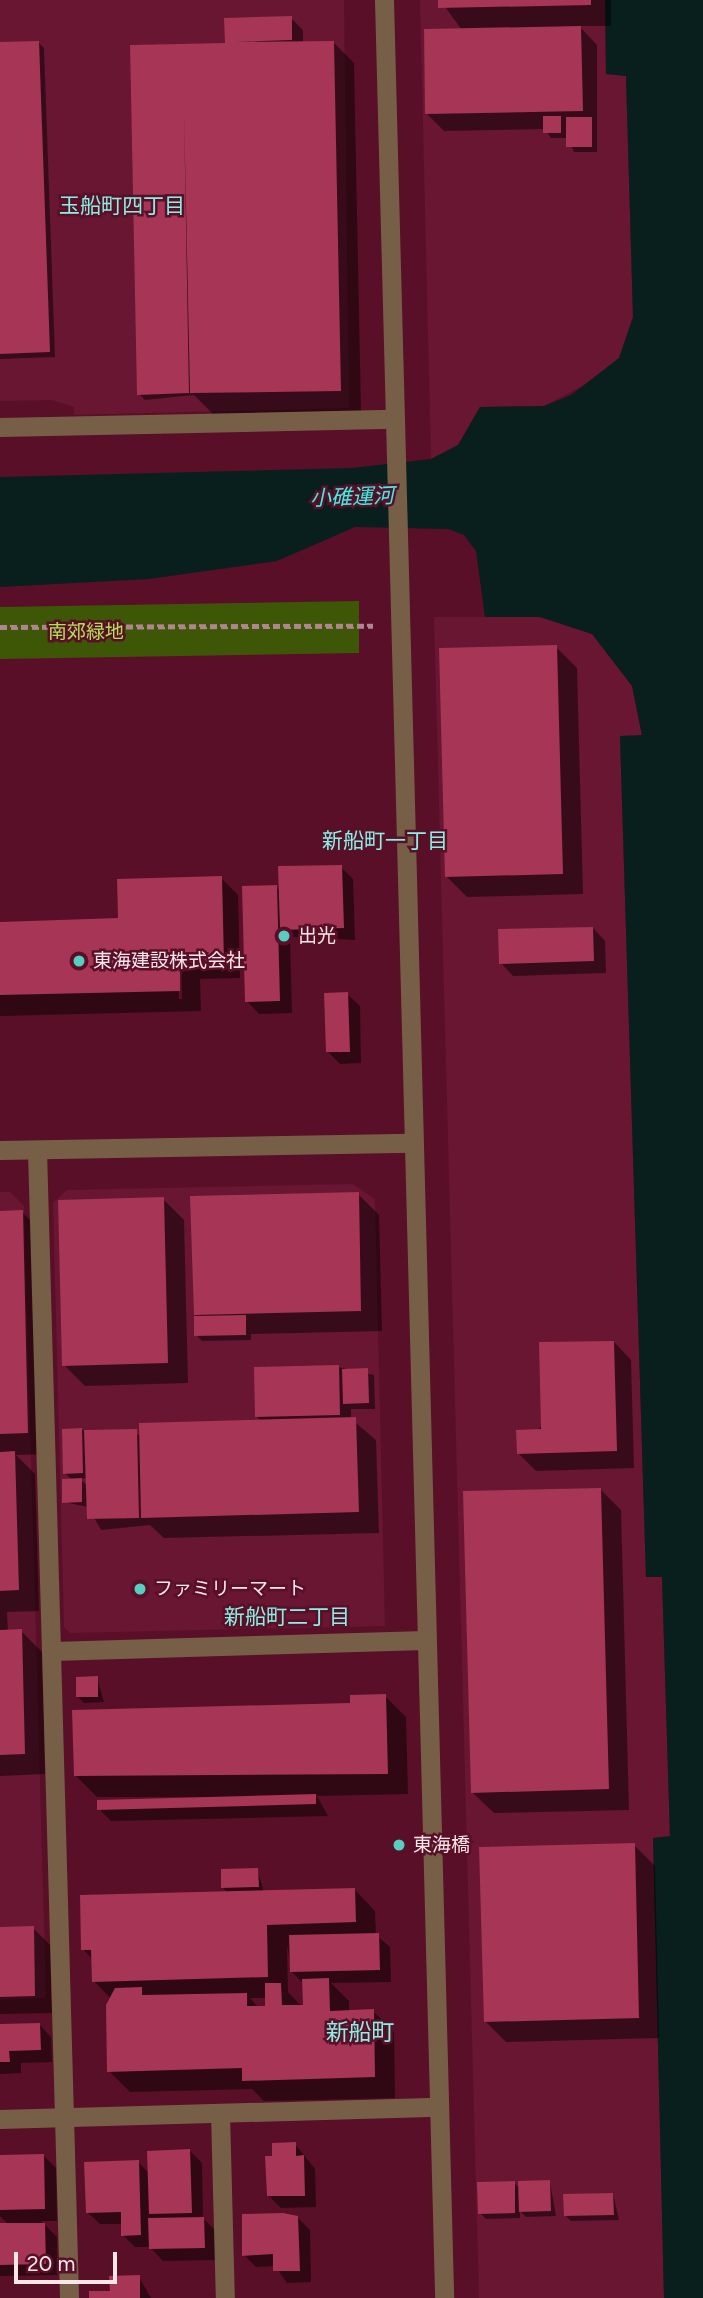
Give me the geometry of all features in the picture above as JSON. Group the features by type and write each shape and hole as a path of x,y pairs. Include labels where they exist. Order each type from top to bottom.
{"street":[{"path":"384,0 411,1143 444,2298"},
{"path":"0,427 394,419"},
{"path":"0,1150 411,1143"},
{"path":"37,1150 69,2298"},
{"path":"52,1651 425,1640"},
{"path":"0,2119 438,2107"},
{"path":"220,2113 225,2298"}],"path":[{"path":"0,627 399,626"}],"shaded area":[{"path":"0,0 344,0 349,408 74,415 74,407 52,400 0,401"},
{"path":"420,0 605,0 606,74 626,76 633,317 619,358 592,381 544,406 480,407 458,445 431,459"},
{"path":"434,617 540,617 592,634 632,686 642,736 620,737 646,1576 662,1577 670,1837 653,1838 664,2298 479,2298"},
{"path":"353,1184 375,1199 385,1626 70,1633 64,1627 53,1203 67,1190"},
{"path":"0,1192 10,1192 24,1206 46,1998 0,2000"}],"green space":[{"name":"南郊緑地","path":"359,601 359,653 0,659 0,607"}],"water":[{"name":"小碓運河","path":"605,0 703,0 703,2298 664,2298 653,1838 670,1836 662,1577 646,1577 620,736 642,735 632,686 592,634 540,617 485,617 476,551 464,535 448,529 355,527 277,561 149,579 0,587 0,477 352,468 431,459 458,445 480,407 544,406 571,395 619,358 633,317 626,76 606,74"}],"building":[{"path":"438,0 591,0 591,5 438,8"},
{"path":"292,16 292,40 236,42 334,41 341,391 190,393 184,112 189,393 137,395 130,45 225,43 224,18"},
{"path":"581,26 583,111 425,114 424,29"},
{"path":"39,41 50,352 0,354 0,42"},
{"path":"543,116 561,116 561,133 543,133"},
{"path":"566,117 592,117 592,147 566,147"},
{"path":"557,645 563,874 445,877 439,648"},
{"path":"342,865 344,928 280,930 278,866"},
{"path":"222,876 224,962 180,963 180,991 0,995 0,922 118,918 117,879"},
{"path":"277,885 280,1001 245,1002 242,886"},
{"path":"593,927 594,961 499,964 498,929"},
{"path":"348,992 350,1052 326,1052 324,993"},
{"path":"359,1192 361,1311 194,1315 190,1196"},
{"path":"164,1197 168,1363 62,1366 58,1200"},
{"path":"23,1210 28,1433 0,1434 0,1211"},
{"path":"246,1315 246,1335 194,1336 194,1316"},
{"path":"614,1341 617,1451 517,1454 516,1430 541,1429 539,1342"},
{"path":"339,1365 340,1415 255,1417 254,1367"},
{"path":"368,1368 369,1403 343,1404 342,1369"},
{"path":"356,1417 359,1512 141,1518 139,1423"},
{"path":"82,1428 83,1473 63,1474 62,1429"},
{"path":"137,1429 139,1518 87,1519 84,1430"},
{"path":"15,1451 19,1590 0,1591 0,1452"},
{"path":"82,1478 82,1502 62,1503 62,1479"},
{"path":"601,1488 609,1789 471,1793 463,1491"},
{"path":"22,1629 25,1754 0,1755 0,1630"},
{"path":"98,1676 98,1697 76,1697 76,1677"},
{"path":"386,1694 388,1774 74,1776 72,1710 350,1703 350,1695"},
{"path":"316,1794 316,1804 97,1810 97,1800"},
{"path":"635,1843 639,2018 484,2022 479,1847"},
{"path":"258,1868 259,1887 221,1888 221,1869"},
{"path":"355,1888 356,1922 267,1925 268,1977 92,1982 91,1950 81,1950 80,1895"},
{"path":"34,1926 35,1996 0,1997 0,1927"},
{"path":"379,1933 380,1970 290,1972 289,1935"},
{"path":"329,1978 330,2011 374,2009 375,2077 242,2081 242,2068 107,2072 106,2005 115,1988 142,1987 142,1995 247,1993 247,2006 265,2006 265,1983 281,1983 282,2005 303,2005 302,1979"},
{"path":"40,2023 41,2050 9,2051 10,2062 0,2062 0,2024"},
{"path":"296,2142 296,2156 304,2155 305,2196 267,2196 265,2156 272,2156 272,2143"},
{"path":"190,2149 192,2213 149,2214 147,2151"},
{"path":"44,2154 45,2209 0,2210 0,2155"},
{"path":"139,2160 141,2235 121,2236 121,2212 86,2213 84,2162"},
{"path":"550,2180 551,2211 519,2212 518,2181"},
{"path":"515,2181 515,2213 478,2214 477,2182"},
{"path":"613,2193 614,2215 564,2216 563,2194"},
{"path":"283,2213 298,2216 300,2271 273,2271 273,2254 242,2256 242,2214"},
{"path":"204,2217 205,2248 149,2249 148,2218"},
{"path":"0,2223 45,2223 46,2264 0,2265"},
{"path":"140,2275 140,2298 89,2298 89,2291 110,2291 109,2276"}],"place":[{"name":"出光","path":"284,936"},
{"name":"東海建設株式会社","path":"79,961"},
{"name":"ファミリーマート","path":"140,1589"},
{"name":"東海橋","path":"399,1845"}],"district":[{"name":"玉船町四丁目","path":"122,206"},
{"name":"新船町一丁目","path":"385,841"},
{"name":"新船町二丁目","path":"287,1617"},
{"name":"新船町","path":"360,2032"}]}
